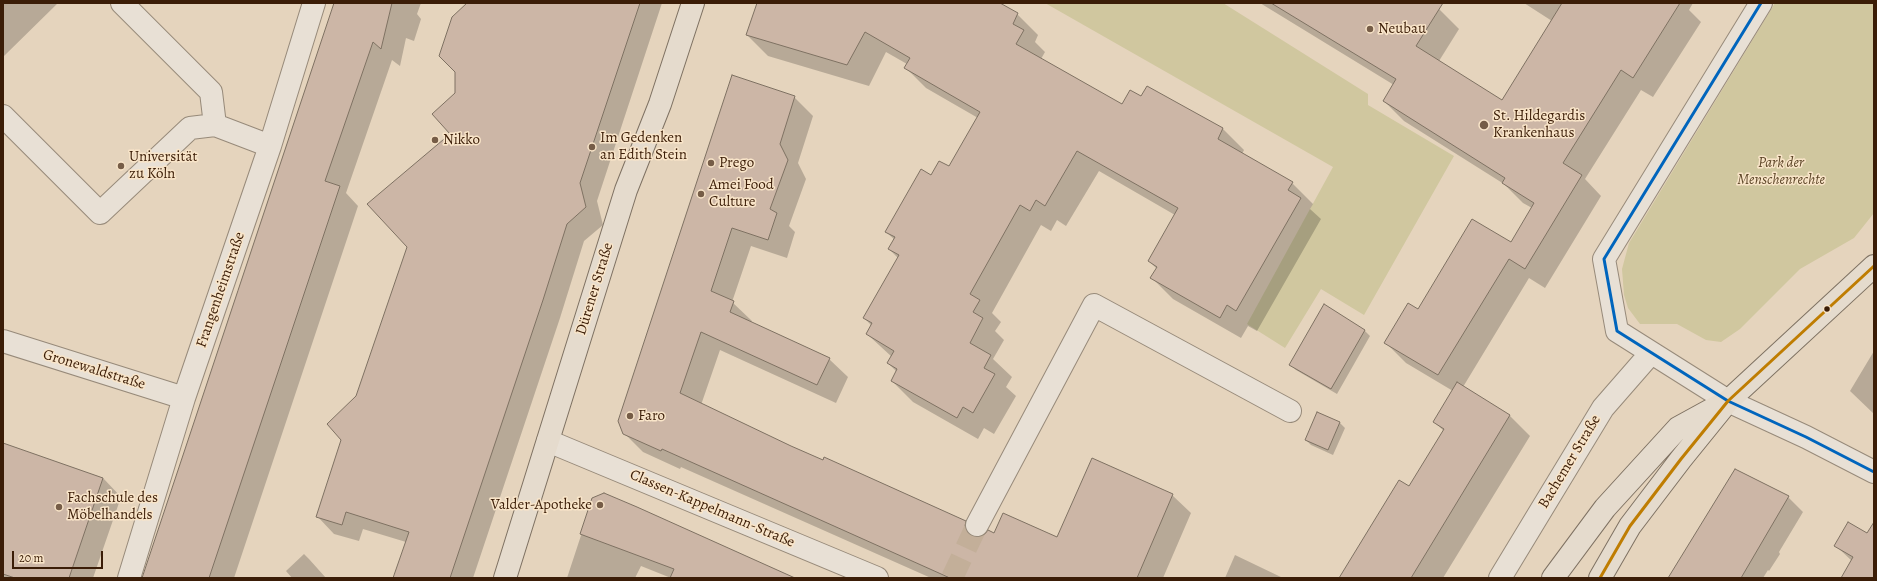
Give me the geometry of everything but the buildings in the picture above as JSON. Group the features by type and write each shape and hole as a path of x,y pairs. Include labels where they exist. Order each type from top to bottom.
{"main road":[{"name":"Dürener Straße","path":"505,578 626,190 660,104 693,3"},
{"path":"1600,578 1630,526 1681,458 1728,401 1874,266"},
{"path":"1553,578 1605,508 1678,428 1728,401"}],"street":[{"path":"122,3 211,92 215,125"},
{"name":"Frangenheimstraße","path":"129,578 184,398 270,146 314,3"},
{"path":"1761,3 1604,259 1617,331 1728,401 1806,437 1874,472"},
{"path":"3,116 100,213 190,128 215,125 270,146"},
{"path":"977,525 1094,305 1290,411"},
{"name":"Gronewaldstraße","path":"3,341 184,398"},
{"name":"Bachemer Straße","path":"1500,578 1603,408 1651,353"},
{"name":"Classen-Kappelmann-Straße","path":"548,441 876,578"}],"green space":[{"path":"1045,3 1223,3 1368,94 1368,105 1454,156 1364,315 1321,289 1285,348 1247,324 1333,167"},
{"name":"Park der Menschenrechte","path":"1775,3 1874,3 1874,213 1854,238 1800,269 1740,329 1721,342 1706,340 1677,324 1640,324 1628,308 1624,295 1622,269 1629,243"}],"tunnel":[{"path":"952,578 977,525"}],"transit line":[{"path":"1761,3 1604,259 1617,331 1728,401 1806,437 1874,472"},
{"path":"1600,578 1630,526 1681,459 1728,401 1874,266"}],"place":[{"name":"Neubau","path":"1370,29"},
{"name":"St. Hildegardis Krankenhaus","path":"1484,125"},
{"name":"Nikko","path":"435,140"},
{"name":"Im Gedenken an Edith Stein","path":"592,147"},
{"name":"Prego","path":"711,163"},
{"name":"Universität zu Köln","path":"121,166"},
{"name":"Amei Food Culture","path":"701,194"},
{"name":"Faro","path":"630,416"},
{"name":"Valder-Apotheke","path":"600,505"},
{"name":"Fachschule des Möbelhandels","path":"59,507"}]}
